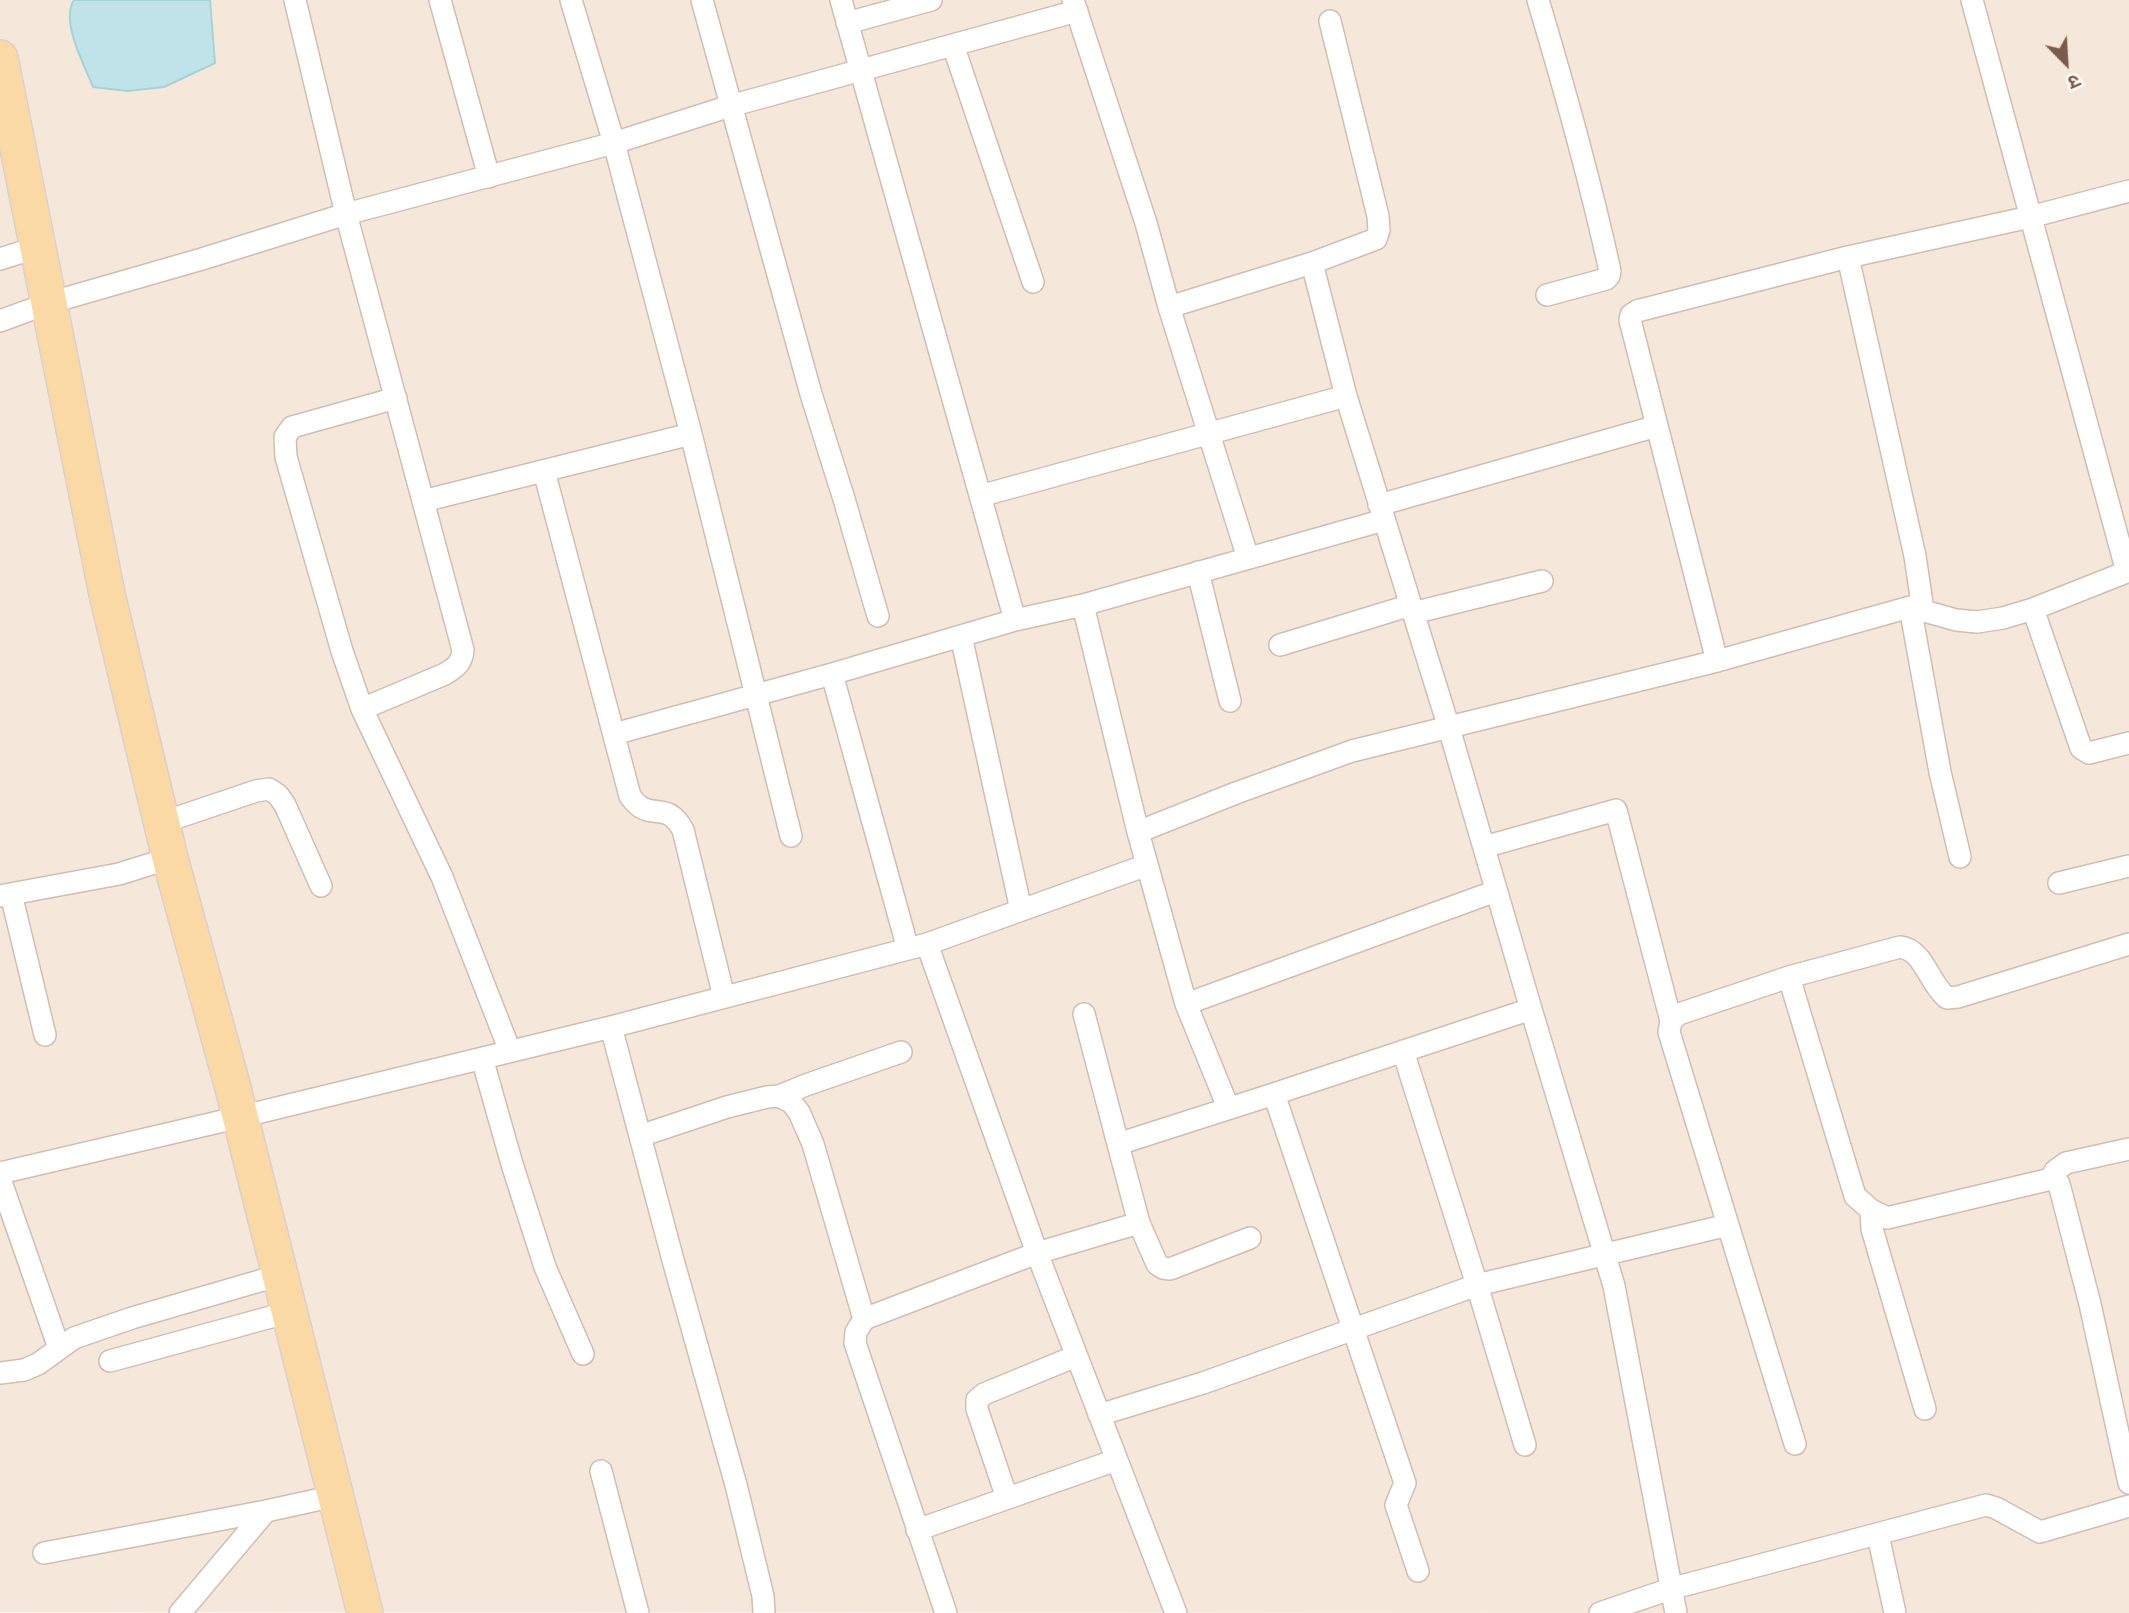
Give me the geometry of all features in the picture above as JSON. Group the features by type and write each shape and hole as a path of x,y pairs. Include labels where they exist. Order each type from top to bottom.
{"main road":[{"path":"0,58 107,594 170,858 240,1117 365,1613"}],"street":[{"path":"295,0 346,214 463,650 457,667 446,674 362,709"},
{"path":"440,0 489,177"},
{"path":"571,0 614,143 691,433 791,836"},
{"path":"702,0 811,394 878,617"},
{"path":"841,0 1015,620"},
{"path":"847,23 931,0"},
{"path":"1538,0 1592,194 1610,271 1606,279 1547,295"},
{"path":"1138,832 1352,751 1717,661 1917,608 1956,620 1977,622 2003,618 2033,609 2128,571 1972,0"},
{"path":"0,321 49,303 346,214 614,143 730,106 953,45 1075,5 1146,223 1169,307 1248,558"},
{"path":"1169,307 1376,239 1379,230 1378,216 1330,21"},
{"path":"953,45 1033,282"},
{"path":"1717,661 1630,320 1631,315 1637,311 1848,257 2030,217 2129,191"},
{"path":"0,259 38,247"},
{"path":"1848,257 1915,556 1917,608 1940,772 1960,857"},
{"path":"1312,262 1346,396 1449,728 1605,1253 1618,1305 1676,1613"},
{"path":"980,496 1346,396"},
{"path":"396,398 299,424 288,431 285,437 286,457 342,651 362,709 442,877 510,1051"},
{"path":"614,734 1015,620 1083,605 1248,558 1382,512 1657,426"},
{"path":"423,501 691,433"},
{"path":"544,471 631,796 643,810 663,811 672,815 683,831 724,997"},
{"path":"1198,572 1230,701"},
{"path":"1280,645 1412,609 1542,581"},
{"path":"1083,605 1138,832 1186,1004 1228,1107"},
{"path":"2033,609 2081,747 2089,753 2129,743"},
{"path":"961,636 1021,910"},
{"path":"832,674 918,947 1175,1613"},
{"path":"162,822 270,789 278,794 285,805 321,886"},
{"path":"1484,848 1616,810 1671,1021 1669,1032 1796,1444"},
{"path":"45,1035 6,895 119,874 170,858"},
{"path":"0,1173 611,1027 918,947 1147,865"},
{"path":"2059,883 2129,866"},
{"path":"1186,1004 1496,891"},
{"path":"1671,1021 1679,1014 1789,977 1900,947 1910,949 1917,955 1938,990 1947,998 1958,997 2129,944"},
{"path":"1789,977 1856,1196 1871,1210 1887,1218 2051,1179 2059,1184 2124,1438 2129,1483"},
{"path":"1118,1144 1531,1009"},
{"path":"1084,1014 1139,1223 1157,1264 1170,1269 1250,1238"},
{"path":"611,1027 736,1485 763,1596 764,1613"},
{"path":"1403,1051 1478,1285 1525,1446"},
{"path":"640,1136 727,1107 779,1096 901,1052"},
{"path":"482,1058 542,1257 583,1354"},
{"path":"1275,1094 1405,1483 1396,1505 1418,1571"},
{"path":"779,1096 791,1102 799,1112 813,1144 864,1319"},
{"path":"2051,1179 2055,1171 2066,1163 2129,1149"},
{"path":"0,1179 58,1348"},
{"path":"1871,1210 1872,1229 1925,1409"},
{"path":"946,1613 855,1343 856,1332 864,1319 1037,1253 1139,1223"},
{"path":"1099,1415 1203,1383 1478,1285 1728,1225"},
{"path":"0,1373 24,1370 38,1364 74,1338 132,1318 280,1275"},
{"path":"110,1361 289,1312"},
{"path":"1007,1498 977,1409 977,1400 985,1394 1076,1356"},
{"path":"917,1530 1116,1460"},
{"path":"601,1471 638,1613"},
{"path":"44,1553 335,1496"},
{"path":"1600,1613 1671,1589 1986,1506 1996,1508 2040,1532 2129,1506"},
{"path":"180,1613 266,1511"},
{"path":"1878,1535 1895,1613"}],"shaded area":[{"path":"0,0 2129,0 2129,1613 0,1612"}],"water":[{"path":"74,0 210,0 215,63 164,87 127,91 93,87 72,32 70,9"}]}
